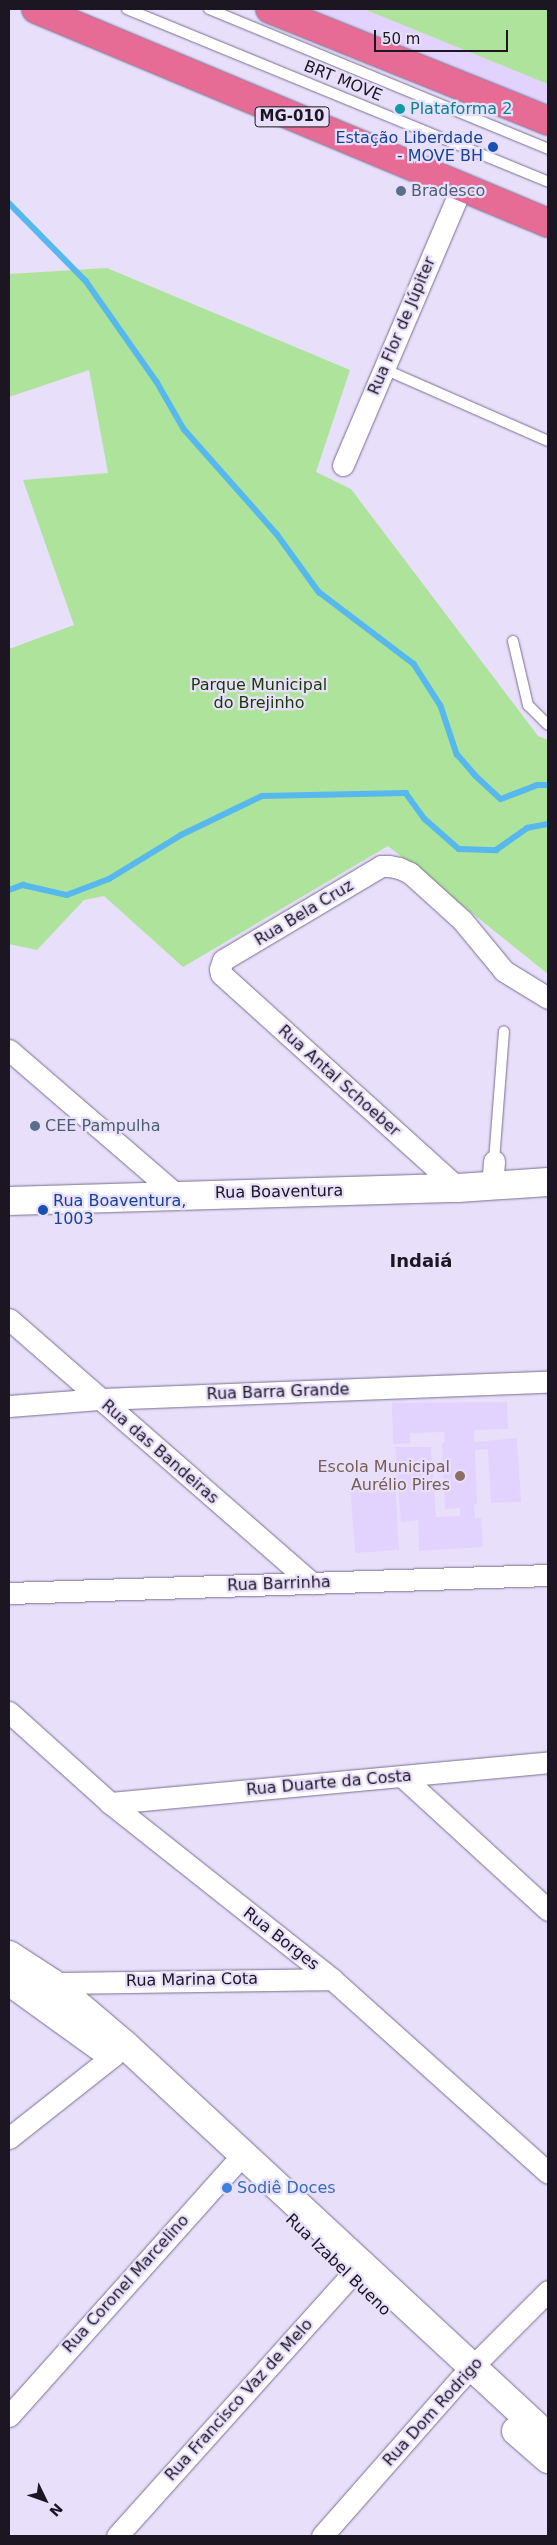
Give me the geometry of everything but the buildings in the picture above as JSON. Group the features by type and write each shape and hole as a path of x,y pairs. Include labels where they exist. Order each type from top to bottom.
{"highway":[{"name":"MG-010","path":"36,9 460,188 548,223"},
{"path":"270,9 548,120"}],"street":[{"name":"Rua Flor de Júpiter","path":"343,465 460,188"},
{"name":"Rua Bela Cruz","path":"221,974 220,969 223,960 381,866 399,868 410,874 462,920 504,971 548,998"},
{"name":"Rua Antal Schoeber","path":"221,974 458,1188"},
{"path":"9,1050 177,1195"},
{"name":"Rua Boaventura","path":"9,1201 458,1188 493,1173 548,1182"},
{"name":"Rua das Bandeiras","path":"9,1319 98,1399 312,1583"},
{"name":"Rua Barra Grande","path":"9,1406 98,1399 548,1382"},
{"name":"Rua Barrinha","path":"9,1593 548,1575"},
{"name":"Rua Borges","path":"9,1712 110,1803 332,1979 548,2173"},
{"name":"Rua Duarte da Costa","path":"110,1803 548,1762"},
{"path":"403,1777 548,1910"},
{"name":"Rua Izabel Bueno","path":"9,1955 68,1988 119,2051 238,2159 466,2374 548,2459"},
{"path":"9,1974 27,1982 68,1988"},
{"name":"Rua Marina Cota","path":"68,1988 332,1979"},
{"name":"Rua Izabel Bueno","path":"9,1981 119,2051"},
{"path":"9,2138 119,2051"},
{"name":"Rua Coronel Marcelino","path":"9,2416 238,2159"},
{"name":"Rua Francisco Vaz de Melo","path":"117,2536 356,2270"},
{"name":"Rua Dom Rodrigo","path":"330,2534 466,2374 548,2290"},
{"name":"Rua Izabel Bueno","path":"466,2374 548,2437"}],"lane":[{"name":"BRT MOVE","path":"127,9 548,182"},
{"name":"BRT MOVE","path":"208,9 548,149"},
{"path":"384,369 548,441"},
{"path":"513,641 528,704 548,725"},
{"path":"493,1173 504,1031"}],"shaded area":[{"path":"311,9 548,9 548,105"},
{"name":"Escola Municipal Aurélio Pires","path":"507,1402 508,1429 474,1430 474,1442 517,1438 521,1502 491,1503 488,1449 475,1450 477,1504 474,1504 475,1518 481,1518 483,1547 419,1551 418,1520 401,1522 395,1447 431,1447 436,1517 460,1516 460,1508 445,1509 442,1443 445,1443 444,1432 410,1433 410,1443 393,1444 392,1403"},
{"name":"Escola Municipal Aurélio Pires","path":"395,1481 399,1550 355,1553 350,1484"}],"green space":[{"path":"364,9 548,9 548,84"},
{"name":"Parque Municipal do Brejinho","path":"107,268 350,370 316,472 351,489 538,736 548,740 548,974 388,846 183,967 104,896 84,900 37,950 9,944 9,649 74,625 23,480 108,473 89,370 9,397 9,274"}],"waterway":[{"path":"9,203 86,281 157,382 184,429 277,534 319,592 414,664 441,706 457,754 475,775 501,799 537,785 548,785"},
{"path":"9,890 23,885 67,895 109,879 181,835 262,796 406,793 425,819 459,849 496,850 527,828 548,824"}],"place":[{"name":"Plataforma 2","path":"400,109"},
{"name":"Estação Liberdade - MOVE BH","path":"493,147"},
{"name":"Bradesco","path":"401,191"},
{"name":"CEE Pampulha","path":"35,1126"},
{"name":"Rua Boaventura, 1003","path":"43,1210"},
{"name":"Escola Municipal Aurélio Pires","path":"460,1476"},
{"name":"Sodiê Doces","path":"227,2188"}],"district":[{"name":"Indaiá","path":"421,1261"}]}
